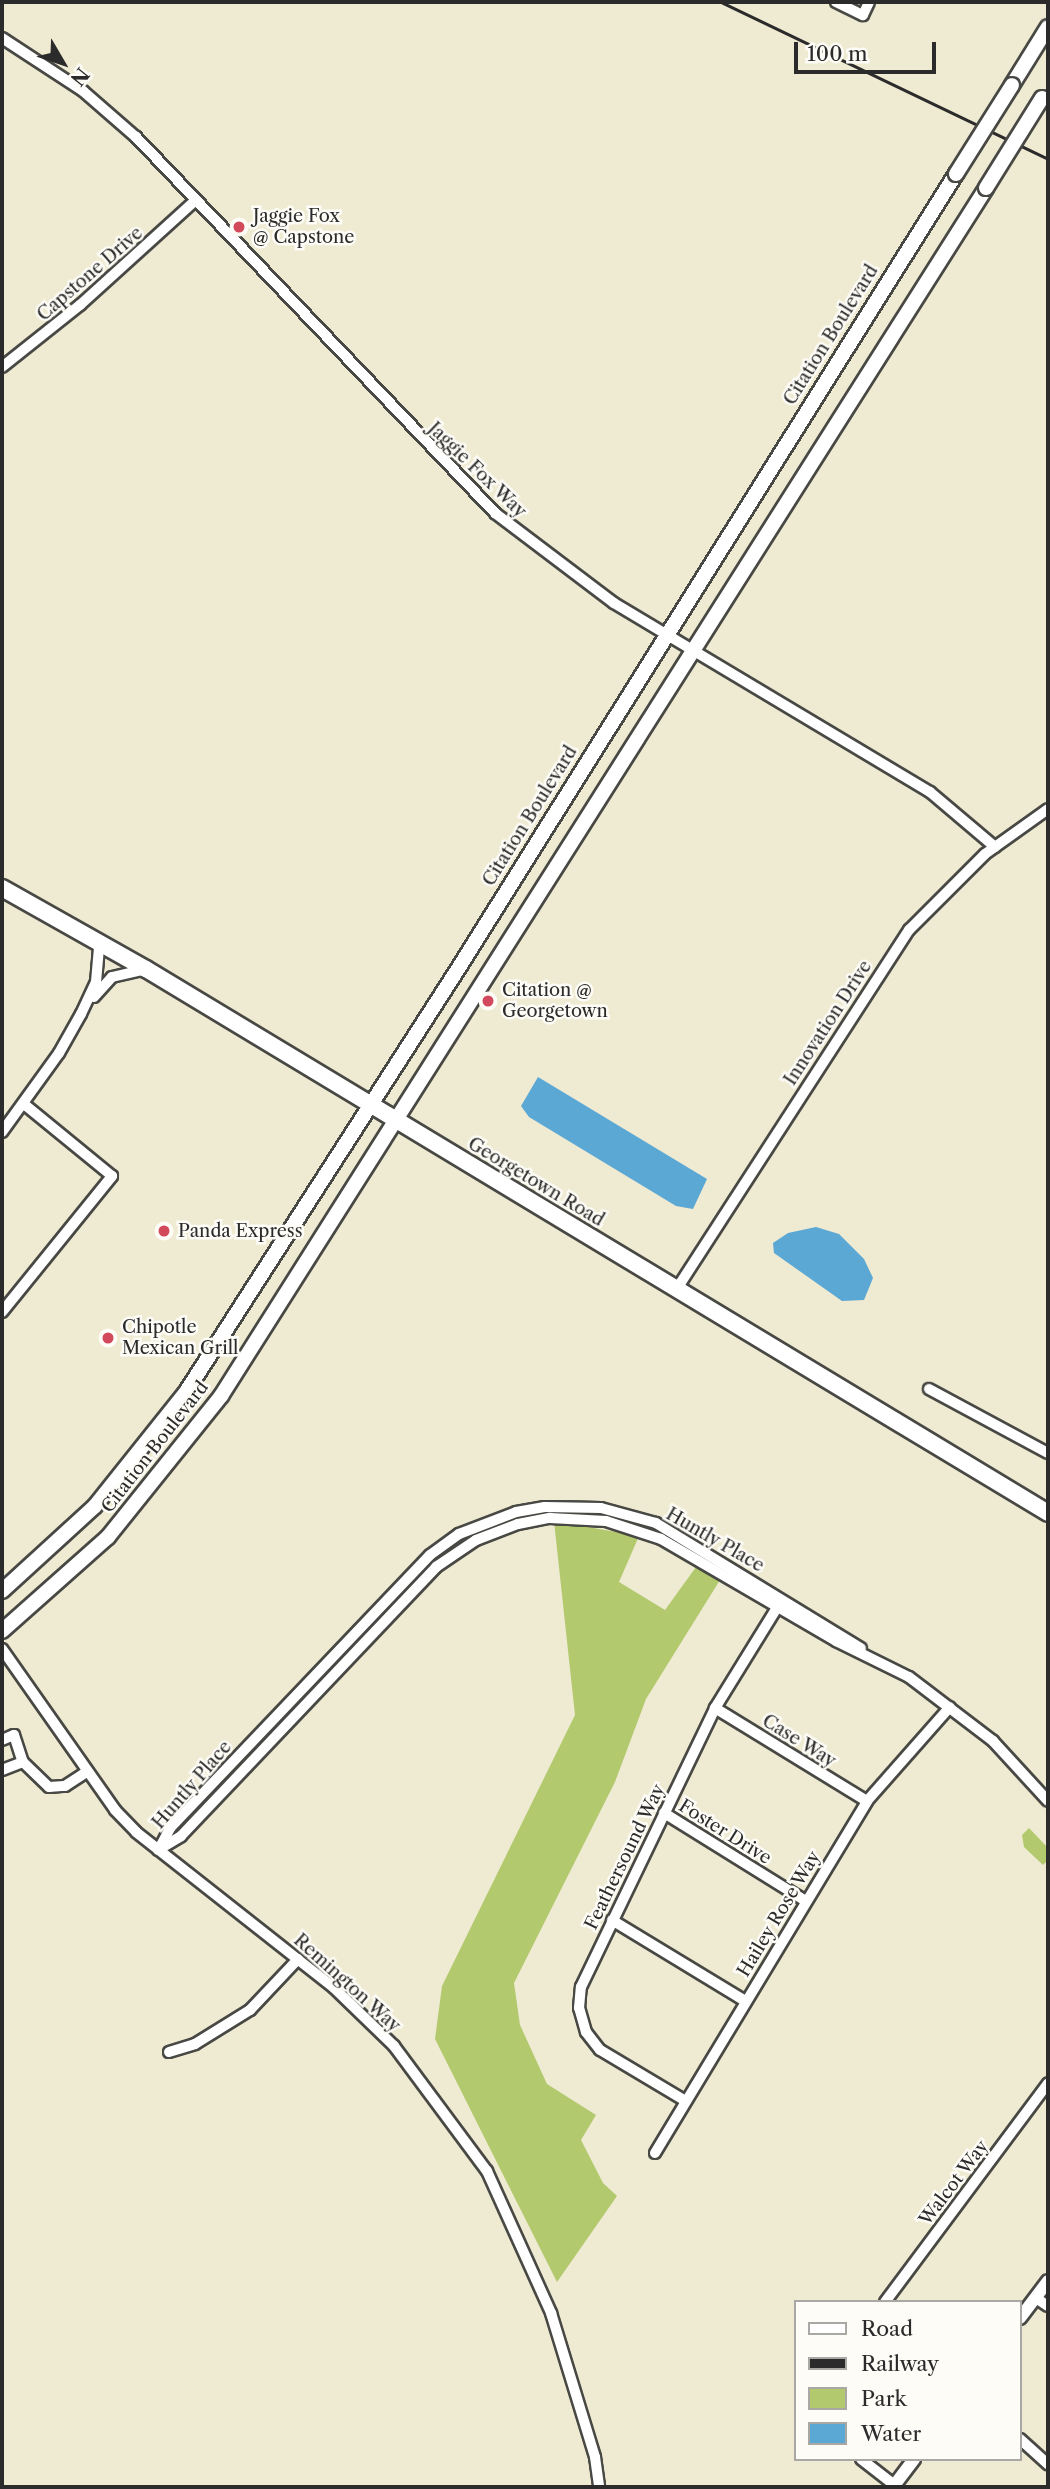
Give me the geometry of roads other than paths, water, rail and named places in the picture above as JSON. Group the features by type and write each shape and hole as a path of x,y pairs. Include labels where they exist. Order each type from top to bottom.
{"main road":[{"name":"Citation Boulevard","path":"2,1591 95,1506 155,1435 371,1104 1048,27"},
{"name":"Citation Boulevard","path":"2,1631 108,1537 189,1440 693,651 1045,93"},
{"name":"Georgetown Road","path":"2,888 371,1104 1048,1513"}],"street":[{"path":"836,2 863,15 869,2"},
{"name":"Jaggie Fox Way","path":"2,38 106,109 196,200 464,484 556,562 665,636 930,792 995,847"},
{"name":"Capstone Drive","path":"2,367 80,305 196,200"},
{"name":"Innovation Drive","path":"676,1290 883,966 932,904 995,847 1048,808"},
{"path":"2,1132 24,1104 81,1014 96,982 99,944"},
{"path":"81,1014 112,977 146,970"},
{"path":"2,1312 112,1176 24,1104"},
{"path":"929,1389 1048,1452"},
{"name":"Huntly Place","path":"158,1850 170,1828 430,1555 488,1520 545,1507 601,1508 636,1515 679,1535 781,1603 950,1707 993,1741 1048,1801"},
{"name":"Feathersound Way","path":"684,2100 600,2050 586,2032 579,2008 581,1987 715,1708 781,1603"},
{"name":"Remington Way","path":"2,1649 116,1810 158,1850 298,1959 394,2046 487,2171 551,2312 595,2457 599,2487"},
{"name":"Hailey Rose Way","path":"655,2153 684,2100 867,1801 950,1707"},
{"name":"Case Way","path":"715,1708 867,1801"},
{"path":"2,1740 14,1735 23,1762 49,1787 65,1786 88,1771"},
{"path":"2,1770 23,1762"},
{"name":"Foster Drive","path":"664,1813 806,1900"},
{"path":"612,1920 745,2001"},
{"path":"169,2052 214,2034 250,2010 298,1959"},
{"name":"Walcot Way","path":"886,2300 1048,2083"},
{"path":"1022,2315 1048,2281"},
{"path":"1035,2298 1048,2306"},
{"path":"1022,2441 1048,2464"},
{"path":"863,2461 895,2487 913,2461"}],"water":[{"path":"538,1077 707,1179 693,1209 676,1206 529,1117 521,1106"},
{"path":"816,1227 839,1234 864,1259 873,1278 864,1300 842,1301 774,1253 773,1243 788,1233"}],"railway":[{"path":"721,2 1048,159"}],"place":[{"name":"Jaggie Fox @ Capstone","path":"239,227"},
{"name":"Citation @ Georgetown","path":"488,1001"},
{"name":"Panda Express","path":"164,1231"},
{"name":"Chipotle Mexican Grill","path":"108,1338"}]}
